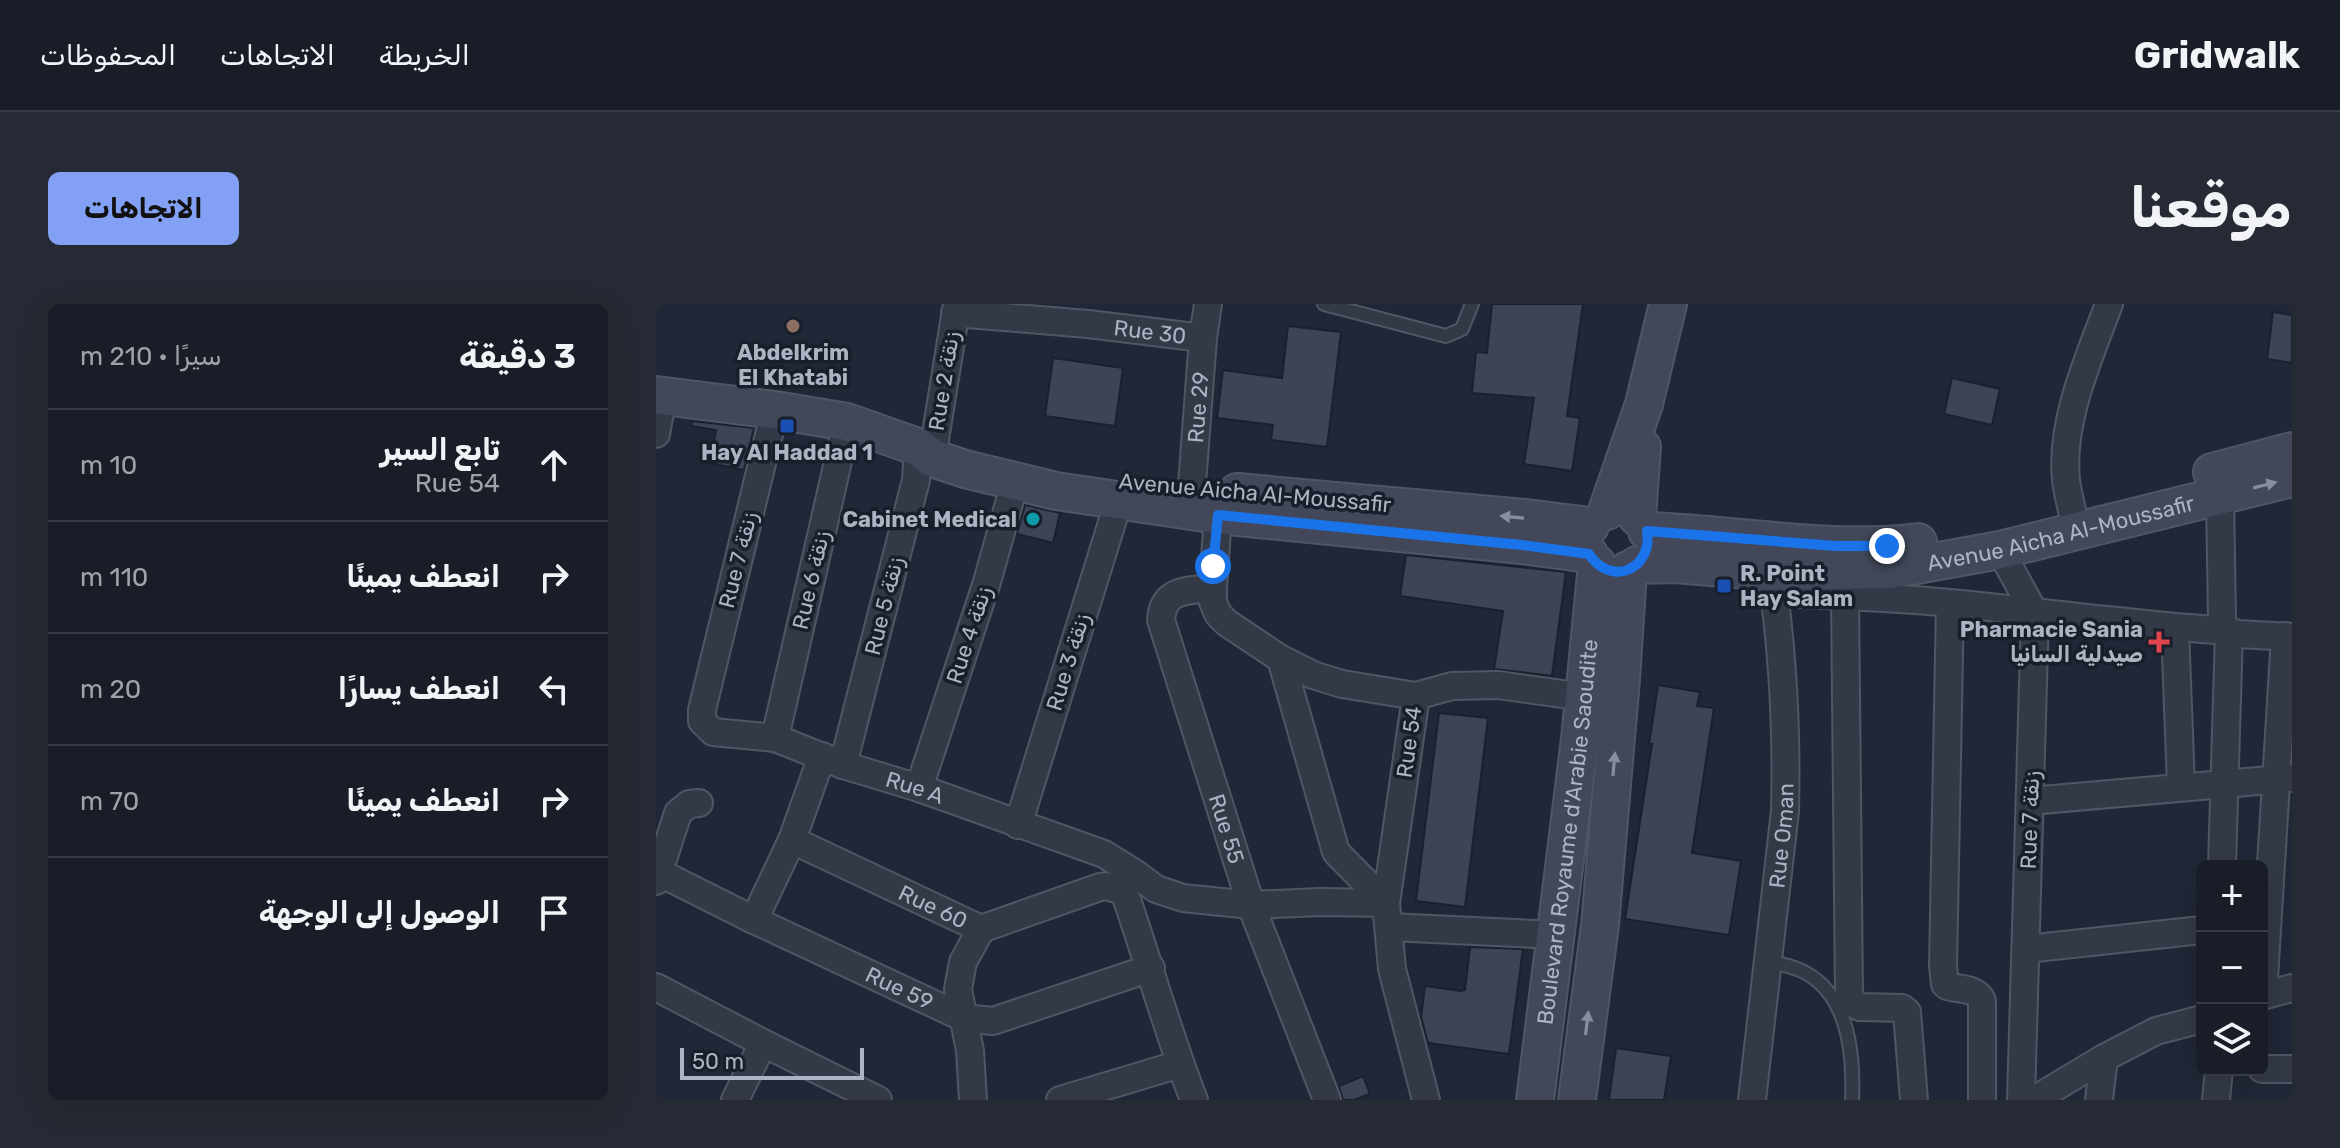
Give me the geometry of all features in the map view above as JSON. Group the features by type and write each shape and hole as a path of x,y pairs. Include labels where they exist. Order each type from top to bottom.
{"main road":[{"name":"Boulevard Royaume d'Arabie Saoudite","path":"1536,1094 1584,697 1644,404 1668,304"},
{"name":"Avenue Aicha Al-Moussafir","path":"660,396 847,422 927,451 965,469 1056,491 1119,500 1200,504 1522,545 1616,542 1887,546 1952,538 2072,511 2216,484 2292,478"},
{"name":"Avenue Aicha Al-Moussafir","path":"927,451 1047,471 1200,504"},
{"name":"Avenue Aicha Al-Moussafir","path":"1616,542 1675,564 1772,582 1889,570 2000,550 2216,484 2292,451"},
{"name":"Boulevard Royaume d'Arabie Saoudite","path":"1574,1100 1600,925 1620,695 1616,542"},
{"path":"1536,1094 1574,1100"}],"street":[{"name":"Rue 29","path":"1200,504 1203,338 1208,304"},
{"path":"2072,511 2066,479 2066,444 2080,381 2109,304"},
{"name":"Rue 30","path":"956,308 1089,314 1203,338"},
{"name":"Rue 2 زنقة","path":"927,451 956,308"},
{"path":"656,434 660,396"},
{"name":"Rue 7 زنقة","path":"702,710 775,410"},
{"name":"Rue 6 زنقة","path":"775,738 847,422"},
{"name":"Rue 5 زنقة","path":"754,920 832,760 927,451"},
{"name":"Rue 4 زنقة","path":"919,788 987,582 1015,482"},
{"path":"2216,484 2222,618 2224,627 2229,631"},
{"name":"Rue 3 زنقة","path":"1018,825 1119,500"},
{"name":"Rue 54","path":"1200,504 1213,602 1218,614 1227,623 1281,659 1313,675 1342,684 1416,696 1389,875 1388,915 1392,969 1426,1100"},
{"path":"2000,550 2035,614"},
{"path":"1772,582 1845,595 1950,603 2238,634 2288,636 2283,778 2268,893"},
{"name":"Rue Oman","path":"1752,1100 1785,811 1783,676 1772,582"},
{"name":"Rue 55","path":"1213,588 1173,595 1164,604 1161,620 1251,905 1327,1100"},
{"path":"1845,595 1849,996 1860,1007 1902,1008 1907,1012 1914,1100"},
{"path":"1950,603 1943,966 1947,986 1974,991 1982,1001 1982,1100"},
{"name":"Rue 7 زنقة","path":"2021,1100 2035,614"},
{"path":"2175,628 2181,787"},
{"path":"2222,860 2229,631"},
{"path":"1281,659 1336,852 1388,915"},
{"path":"1416,696 1452,686 1498,685 1584,697"},
{"name":"Rue A","path":"702,710 702,721 713,732 775,738 919,788 1104,854 1130,882 1183,898 1251,905 1320,902 1388,915 1556,935"},
{"path":"2030,801 2283,778"},
{"path":"657,877 678,813 689,804 699,803"},
{"name":"Rue 60","path":"792,840 981,929 1100,887 1130,882"},
{"name":"Rue 59","path":"657,877 964,1018 993,1021 1151,968"},
{"path":"1130,882 1151,968 1194,1100"},
{"path":"973,1100 970,1051 958,989 963,962 981,929"},
{"path":"2026,949 2196,931"},
{"path":"656,987 878,1100"},
{"path":"2268,994 2292,988"},
{"path":"2034,1100 2156,1031 2196,1021"},
{"path":"735,1100 763,1043"},
{"path":"2099,1100 2104,1058"},
{"path":"1060,1100 1180,1064"},
{"path":"2268,1069 2292,1069"},
{"path":"2216,1100 2218,1076"}],"lane":[{"path":"1324,304 1446,336 1462,329 1472,304"},
{"path":"1767,961 1803,971 1829,989 1845,1025 1851,1051 1852,1100"}],"building":[{"path":"1492,304 1583,304 1567,416 1580,418 1572,471 1524,464 1534,398 1472,393 1476,352 1487,353"},
{"path":"2273,312 2292,315 2292,363 2267,359"},
{"path":"1288,326 1341,332 1327,447 1271,440 1273,425 1217,418 1223,370 1282,378"},
{"path":"1053,358 1123,368 1115,426 1045,416"},
{"path":"1952,378 2000,389 1992,425 1944,414"},
{"path":"692,421 754,428 744,470 710,463 716,430 691,426"},
{"path":"1025,505 1060,513 1053,543 1017,534"},
{"path":"1406,555 1566,572 1552,676 1494,669 1503,611 1400,596"},
{"path":"1658,685 1700,692 1697,706 1714,708 1692,853 1741,861 1729,935 1625,919"},
{"path":"1439,713 1488,718 1465,907 1416,901"},
{"path":"1470,947 1523,949 1509,1054 1428,1043 1421,1017 1425,986 1465,990"},
{"path":"1616,1048 1671,1056 1664,1100 1609,1100"},
{"path":"1363,1076 1370,1094 1343,1100 1339,1086"}],"place":[{"name":"Abdelkrim El Khatabi","path":"793,326"},
{"name":"Hay Al Haddad 1","path":"787,426"},
{"name":"Cabinet Medical","path":"1033,519"},
{"name":"R. Point Hay Salam","path":"1724,586"},
{"name":"Pharmacie Sania صيدلية السانيا","path":"2159,642"}],"route":[{"path":"1213,566 1218,515 1589,554 1597,564 1611,572 1628,570 1637,565 1647,550 1647,531 1836,546 1887,546"}]}
